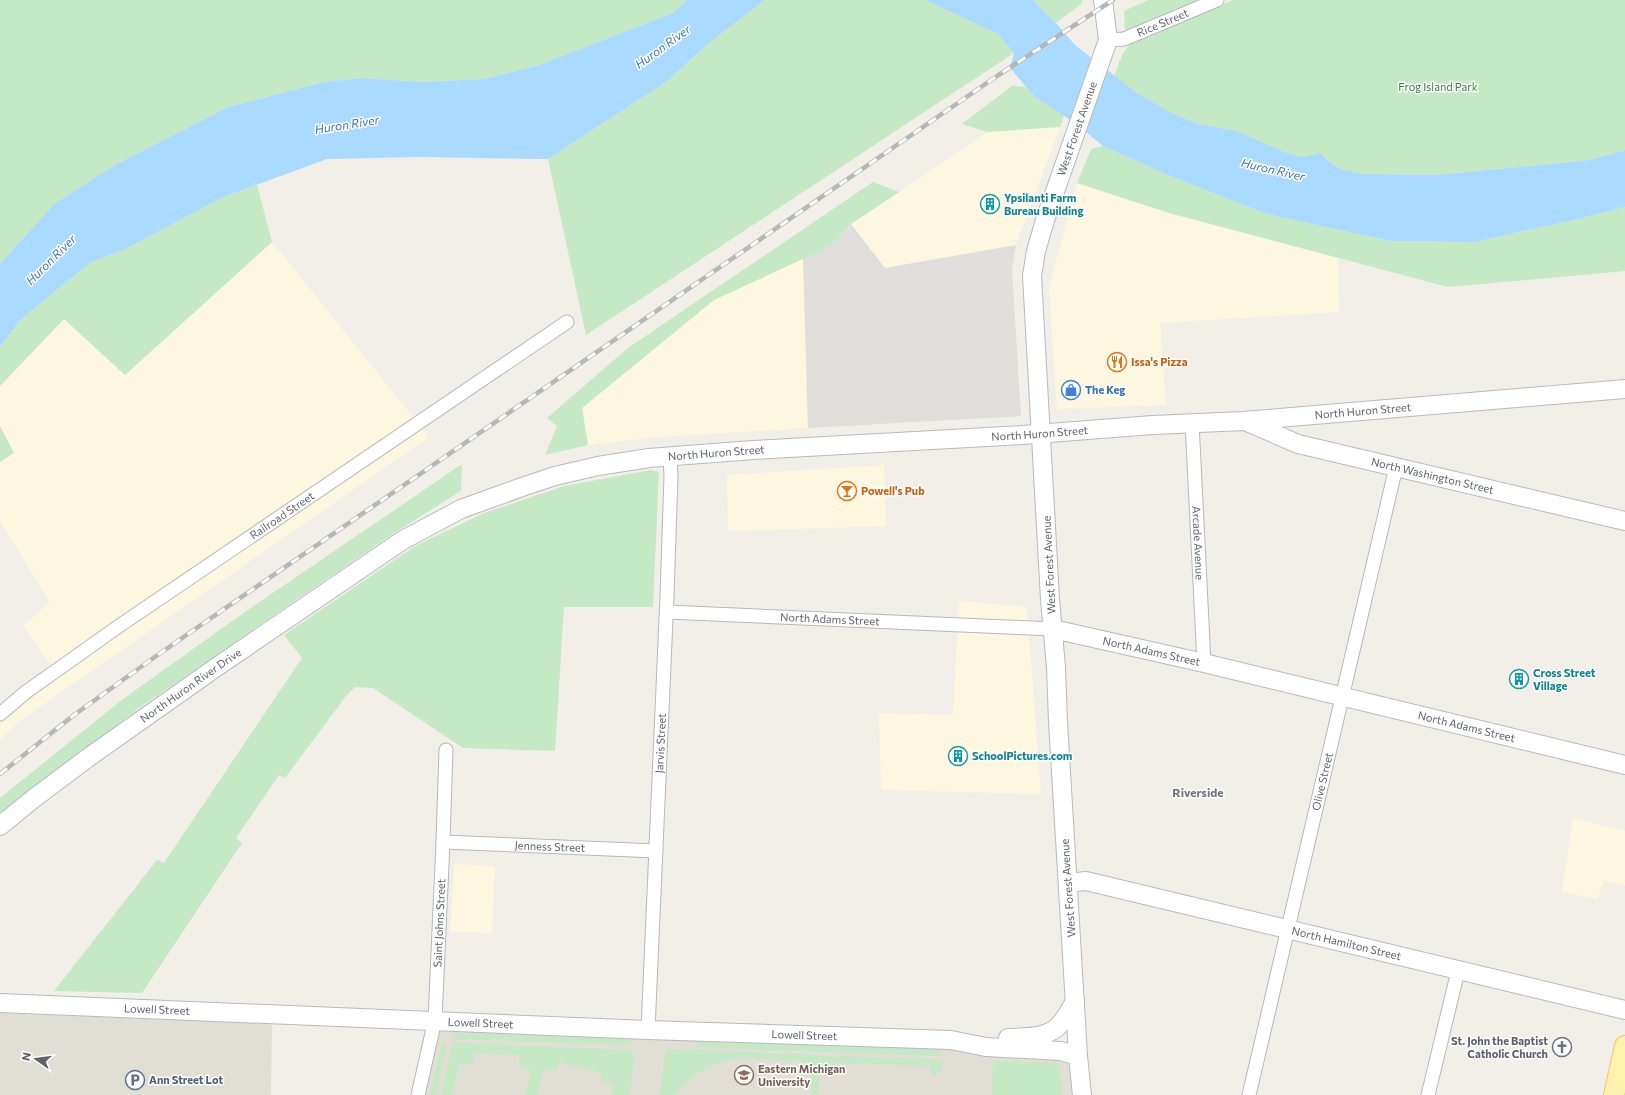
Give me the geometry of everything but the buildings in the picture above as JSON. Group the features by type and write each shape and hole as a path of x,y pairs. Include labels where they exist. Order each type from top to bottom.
{"main road":[{"path":"1103,0 1107,43"},
{"name":"West Forest Avenue","path":"1082,1095 1078,1056 1032,276 1036,251 1044,224 1107,43"},
{"name":"North Huron Street","path":"386,551 403,540 461,509 555,476 598,466 670,457 1192,422 1244,421 1625,389"},
{"name":"North Washington Street","path":"1244,421 1298,444 1625,521"},
{"name":"North Huron River Drive","path":"0,826 89,756 386,551"},
{"name":"North Adams Street","path":"1053,629 1204,663 1625,765"},
{"name":"North Hamilton Street","path":"1068,883 1086,881 1625,1010"},
{"name":"Lowell Street","path":"0,1003 648,1030 961,1041 983,1038 1029,1037 1044,1035 1060,1025 1075,1001"},
{"name":"Lowell Street","path":"961,1041 986,1047 1061,1051 1078,1056"},
{"path":"1614,1095 1625,1046"}],"street":[{"name":"Rice Street","path":"1107,43 1124,39 1217,0"},
{"name":"Railroad Street","path":"0,714 26,692 119,626 566,322"},
{"name":"Arcade Avenue","path":"1192,422 1204,663"},
{"name":"Jarvis Street","path":"648,1030 667,612 671,476 670,457"},
{"name":"Olive Street","path":"1249,1095 1396,467"},
{"name":"North Adams Street","path":"667,612 1053,629"},
{"name":"Saint Johns Street","path":"418,1095 435,1020 446,750"},
{"name":"Jenness Street","path":"443,842 656,850"},
{"path":"1428,1095 1458,971"}],"shaded area":[{"path":"1060,127 1016,245 885,268 851,224 988,132"},
{"path":"1077,183 1169,213 1338,258 1339,312 1160,323 1166,405 1057,409 1049,288"},
{"path":"851,224 885,268 1016,245 1012,270 1021,416 808,428 803,258 831,246"},
{"path":"272,242 429,437 21,720 0,740 0,724 59,676 23,626 50,602 0,521 0,462 14,453 0,426 0,386 64,319 125,375"},
{"path":"803,258 808,428 657,437 588,445 582,408 714,300"},
{"path":"884,465 886,526 728,531 727,475"},
{"path":"959,601 1027,607 1041,794 881,790 879,713 953,715"},
{"path":"1573,818 1625,831 1625,886 1605,881 1597,899 1562,892"},
{"path":"454,864 495,866 492,933 450,932"},
{"name":"Ann Street Lot","path":"0,1013 272,1024 271,1095 0,1095"},
{"name":"Eastern Michigan University","path":"428,1030 938,1048 959,1051 1055,1051 1069,1055 1072,1095 414,1095"}],"green space":[{"path":"0,0 687,0 673,13 539,65 484,79 422,82 362,78 324,82 228,107 115,165 54,204 0,264"},
{"path":"765,0 925,0 998,34 1014,53 586,335 548,159 666,82 709,43"},
{"path":"1033,0 1082,0 1082,3 1056,23"},
{"path":"1148,0 1198,0 1127,31 1125,29 1124,11"},
{"name":"Frog Island Park","path":"1233,0 1625,0 1625,150 1590,160 1437,175 1362,174 1340,169 1324,156 1313,154 1302,157 1287,153 1237,131 1198,124 1170,112 1137,93 1114,76 1123,53 1130,44"},
{"path":"1012,86 1026,87 1034,96 1064,115 1060,127 988,132 962,124"},
{"path":"1103,146 1170,176 1267,214 1390,241 1474,242 1625,207 1625,271 1448,287 1169,213 1077,183 1091,149"},
{"path":"873,182 899,192 851,224 831,246 714,300 582,408 588,445 545,455 557,426 547,418 628,348"},
{"path":"257,185 272,242 125,375 64,319 0,386 0,347 20,320 91,262 126,249 221,198"},
{"path":"0,426 14,453 0,462"},
{"path":"462,464 461,491 394,533 139,708 0,815 0,798 123,699 242,614"},
{"path":"651,470 659,472 653,607 564,607 555,751 463,748 373,688 355,687 346,696 285,778 279,775 236,838 242,843 142,993 54,991 157,860 164,863 302,658 284,635 415,546 484,513 564,486"},
{"path":"454,1033 631,1039 630,1045 625,1045 452,1039"},
{"path":"697,1041 938,1049 941,1056 697,1047"},
{"path":"442,1043 447,1044 436,1095 430,1095"},
{"path":"458,1043 631,1050 634,1053 632,1080 628,1095 611,1095 614,1085 601,1082 601,1072 559,1062 557,1070 554,1071 544,1069 537,1095 525,1095 531,1070 520,1067 519,1055 475,1052 474,1060 470,1065 460,1063 452,1095 441,1095 452,1047"},
{"path":"668,1049 942,1060 940,1071 936,1076 932,1075 930,1066 830,1063 829,1074 819,1074 818,1095 812,1095 811,1072 805,1068 805,1062 754,1058 728,1060 705,1069 685,1084 674,1095 660,1095 665,1055"},
{"path":"993,1061 1059,1063 1061,1095 992,1095"}],"water":[{"name":"Huron River","path":"687,0 765,0 709,43 666,82 548,159 419,157 327,159 221,198 126,249 91,262 20,320 0,347 0,264 54,204 115,165 228,107 324,82 362,78 422,82 484,79 539,65 673,13"},
{"name":"Huron River","path":"925,0 1033,0 1075,45 1137,93 1170,112 1198,124 1237,131 1287,153 1302,157 1319,153 1340,169 1362,174 1437,175 1590,160 1625,150 1625,207 1474,242 1390,241 1267,214 1170,176 1103,146 1075,123 1034,96 1010,68 1014,53 998,34"}],"railway":[{"path":"0,774 74,715 159,654 997,76 1113,0"}],"place":[{"name":"Ypsilanti Farm Bureau Building","path":"990,204"},
{"name":"Issa's Pizza","path":"1117,362"},
{"name":"The Keg","path":"1071,390"},
{"name":"Powell's Pub","path":"847,491"},
{"name":"Cross Street Village","path":"1519,679"},
{"name":"SchoolPictures.com","path":"958,756"},
{"name":"St. John the Baptist Catholic Church","path":"1562,1047"},
{"name":"Eastern Michigan University","path":"744,1075"},
{"name":"Ann Street Lot","path":"135,1080"}],"district":[{"name":"Riverside","path":"1198,793"}]}
